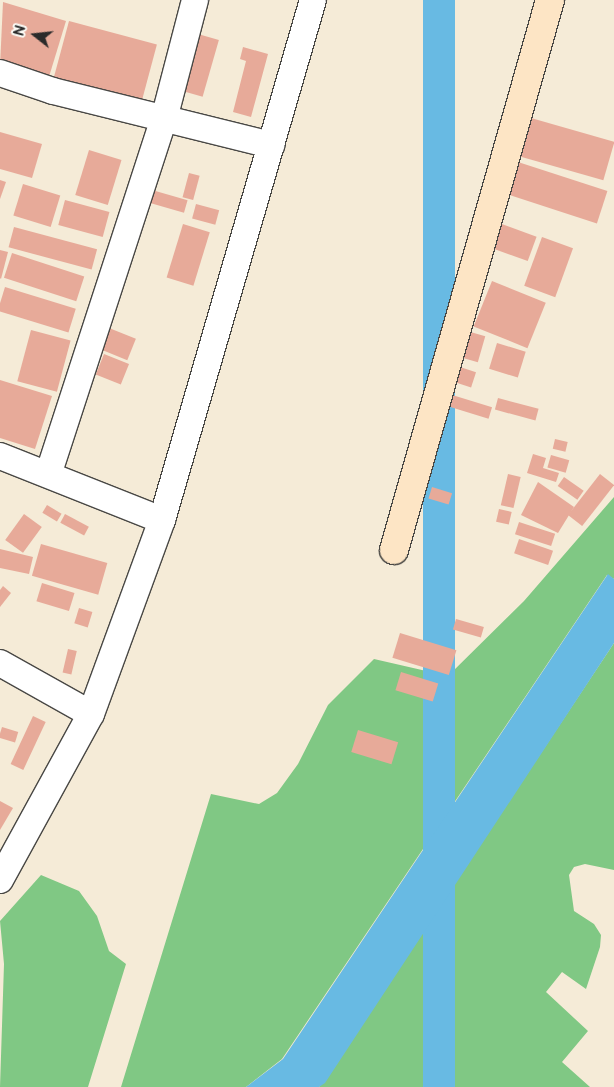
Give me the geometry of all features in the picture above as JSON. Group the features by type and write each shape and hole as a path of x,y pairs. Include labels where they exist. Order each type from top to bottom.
{"street":[{"path":"49,472 164,119 195,0"},
{"path":"0,880 91,714 162,520 313,0"},
{"path":"394,550 550,0"},
{"path":"0,73 164,119 271,145"},
{"path":"0,456 49,472 162,520"},
{"path":"0,663 91,714"}],"green space":[{"path":"614,497 614,579 607,575 282,1059 246,1087 121,1087 211,794 259,804 277,793 298,764 328,705 374,659 448,676 524,601"},
{"path":"614,643 614,870 585,864 574,867 569,875 574,911 594,924 601,935 600,947 586,989 562,972 546,992 588,1031 562,1062 590,1087 319,1087"},
{"path":"41,875 79,891 97,916 109,951 126,964 88,1087 0,1087 4,964 0,921"}],"water":[{"path":"423,0 455,0 455,1087 423,1087"},
{"path":"608,574 614,579 614,643 325,1083 319,1087 246,1087 283,1059"}],"building":[{"path":"3,2 66,21 48,80 0,66"},
{"path":"69,21 157,45 141,105 53,82"},
{"path":"191,32 219,40 203,97 175,89"},
{"path":"243,47 268,54 251,117 233,112 246,61 240,59"},
{"path":"524,116 614,142 603,180 513,154"},
{"path":"0,132 42,144 32,178 0,169"},
{"path":"89,150 122,160 108,205 75,195"},
{"path":"518,162 607,191 597,223 507,194"},
{"path":"189,173 200,176 193,200 183,197"},
{"path":"0,180 6,182 0,199"},
{"path":"23,184 60,195 51,227 13,216"},
{"path":"152,190 188,200 184,213 148,202"},
{"path":"65,200 109,212 103,237 58,225"},
{"path":"196,204 219,210 215,225 192,218"},
{"path":"499,223 537,237 528,261 490,247"},
{"path":"183,224 210,232 193,286 167,278"},
{"path":"14,227 97,249 92,270 9,247"},
{"path":"542,237 573,248 555,297 524,286"},
{"path":"0,250 8,252 1,279 0,278"},
{"path":"12,253 84,276 76,301 4,278"},
{"path":"492,281 546,303 527,348 474,326"},
{"path":"5,287 76,309 68,333 0,312 0,303"},
{"path":"109,328 136,339 127,360 100,349"},
{"path":"31,330 71,341 57,392 17,381"},
{"path":"467,331 485,336 478,362 460,357"},
{"path":"497,343 526,352 518,378 489,369"},
{"path":"104,354 129,364 121,385 96,374"},
{"path":"457,366 476,372 471,387 452,381"},
{"path":"0,380 52,396 35,449 0,438"},
{"path":"449,394 492,407 489,419 445,405"},
{"path":"498,398 539,409 535,420 495,410"},
{"path":"555,439 568,442 565,452 553,449"},
{"path":"533,454 546,458 543,468 559,473 556,482 527,473"},
{"path":"551,455 569,460 566,473 547,467"},
{"path":"508,474 521,477 513,508 501,505"},
{"path":"600,474 614,485 582,526 568,515"},
{"path":"564,477 584,491 577,500 558,486"},
{"path":"538,482 574,507 558,533 521,515"},
{"path":"432,487 452,493 449,505 428,498"},
{"path":"47,505 62,514 57,521 42,513"},
{"path":"499,509 512,512 509,525 496,522"},
{"path":"24,514 42,527 23,553 5,540"},
{"path":"65,514 89,527 84,536 60,523"},
{"path":"519,522 555,534 551,546 515,534"},
{"path":"519,539 553,551 548,565 514,553"},
{"path":"41,544 107,563 98,595 32,576"},
{"path":"0,549 33,557 29,574 0,568"},
{"path":"42,583 75,593 69,611 36,601"},
{"path":"3,586 11,593 0,607 0,590"},
{"path":"79,608 92,612 88,627 74,623"},
{"path":"456,619 484,627 481,638 453,630"},
{"path":"400,633 456,650 449,675 392,658"},
{"path":"68,649 77,651 71,674 63,672"},
{"path":"401,672 438,683 433,702 395,690"},
{"path":"33,716 46,722 23,770 11,764"},
{"path":"2,727 18,732 15,742 0,738"},
{"path":"358,730 398,742 391,764 351,752"},
{"path":"0,801 13,808 0,830"}]}
